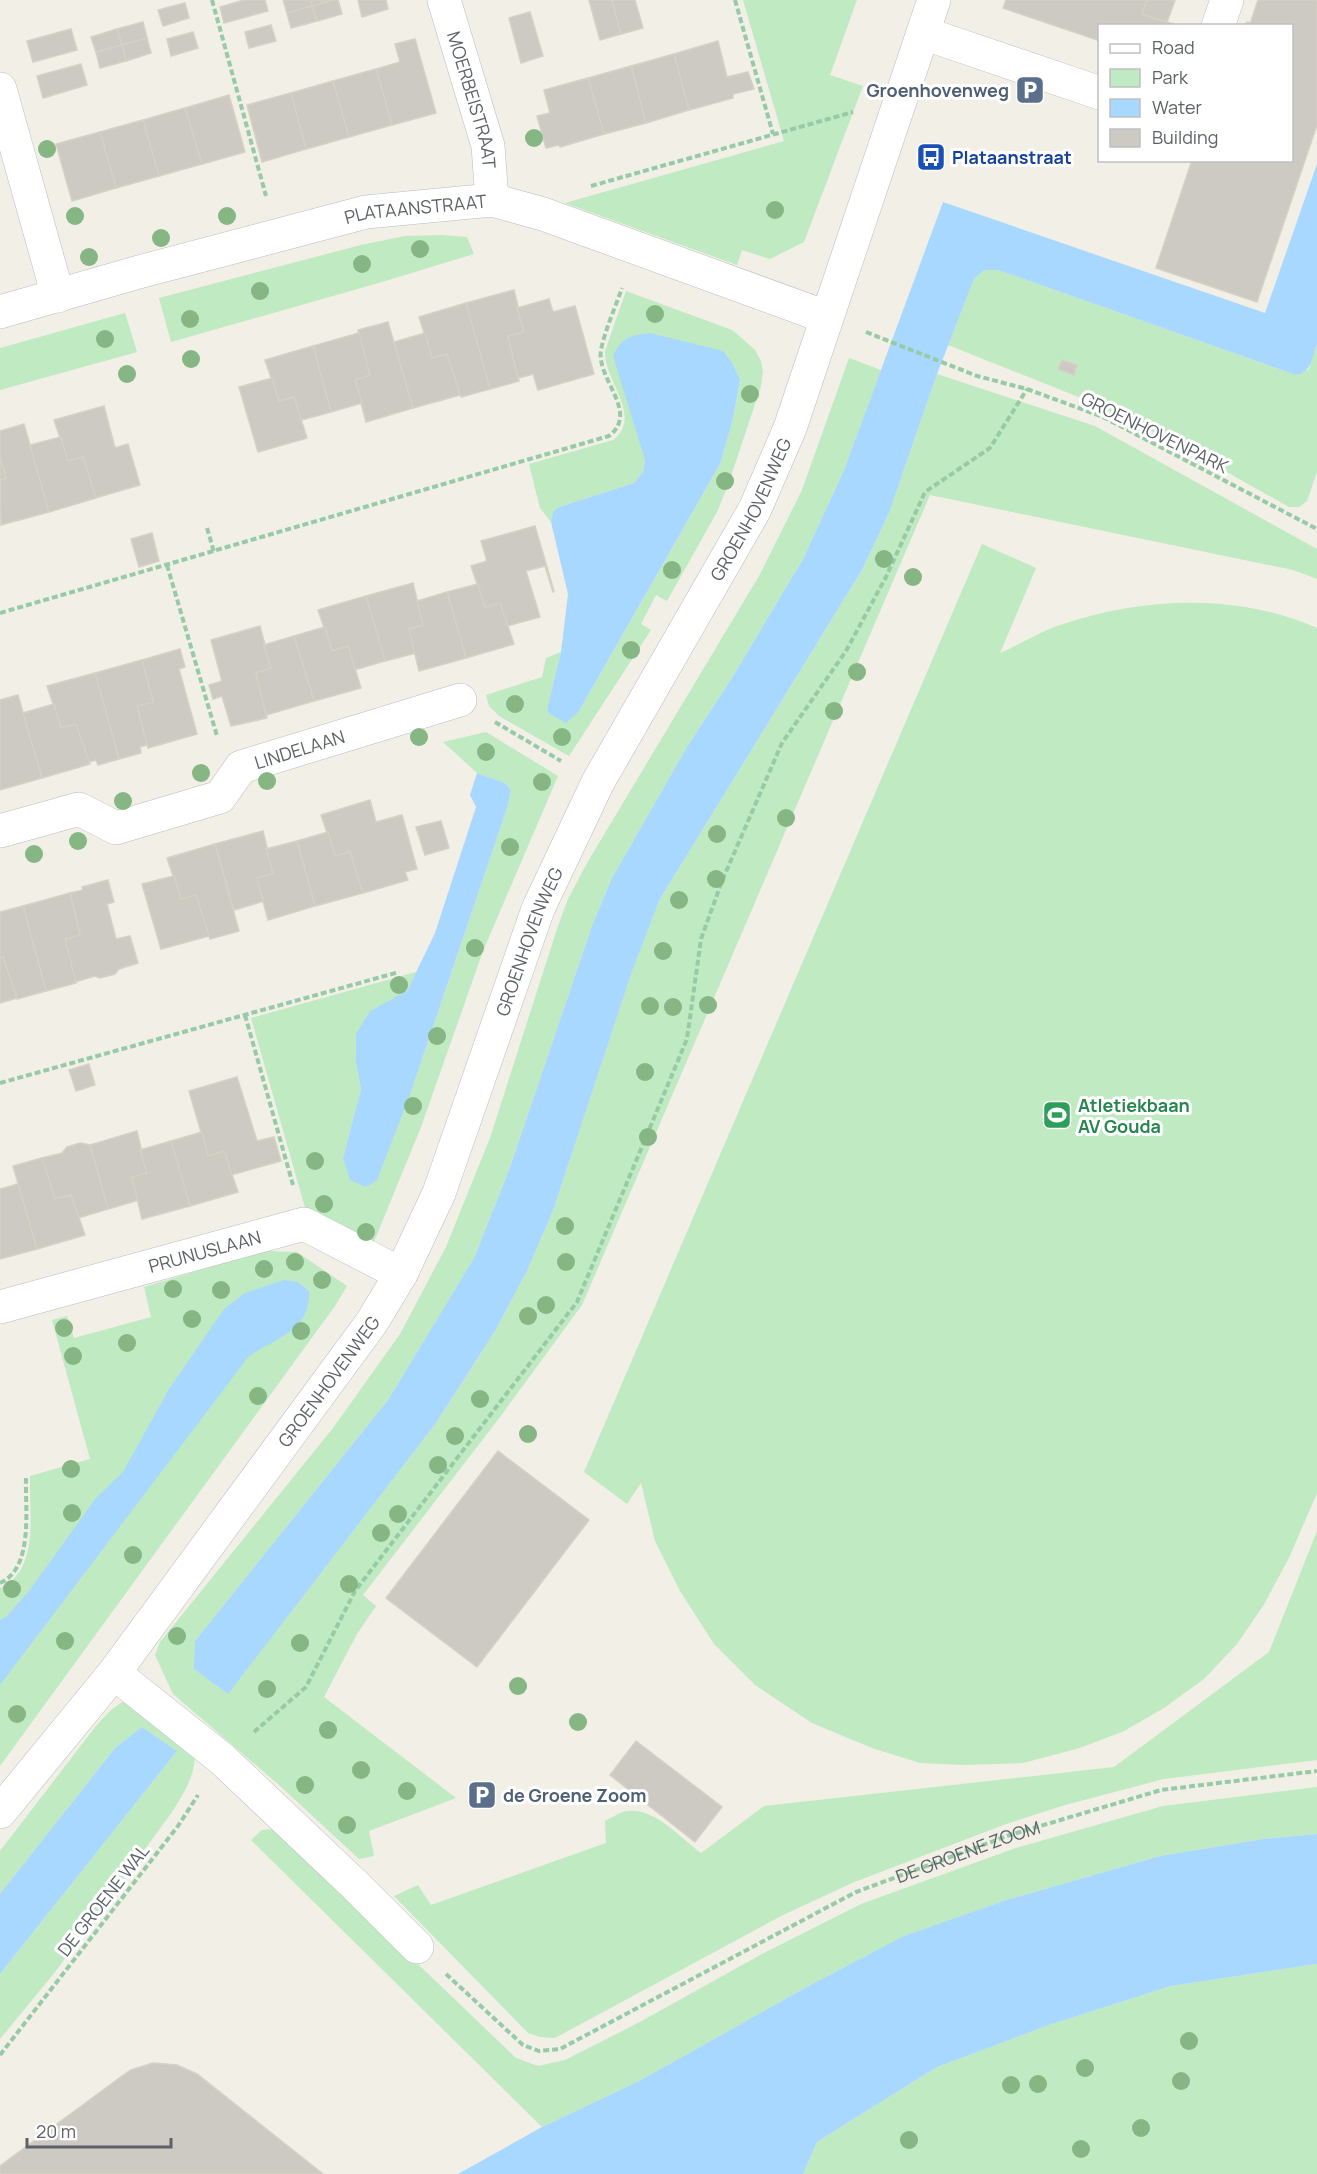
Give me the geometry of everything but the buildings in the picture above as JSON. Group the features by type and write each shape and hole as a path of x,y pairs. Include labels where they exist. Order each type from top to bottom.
{"street":[{"name":"MOERBEISTRAAT","path":"444,0 488,146 492,200"},
{"name":"GROENHOVENWEG","path":"0,1812 114,1673 365,1332 401,1274 439,1193 538,909 598,782 755,509 790,428 934,0"},
{"path":"1219,24 1227,0"},
{"path":"923,33 1098,92"},
{"path":"0,89 58,296"},
{"name":"PLATAANSTRAAT","path":"0,312 138,272 366,212 492,200 543,214 826,317"},
{"name":"LINDELAAN","path":"0,831 79,809 116,828 220,797 241,767 460,700"},
{"path":"304,1224 401,1274"},
{"name":"PRUNUSLAAN","path":"0,1307 304,1224"},
{"path":"114,1673 222,1759 356,1885 417,1947"}],"path":[{"path":"212,0 277,236"},
{"path":"735,0 773,134"},
{"path":"543,214 564,194 864,109 894,118"},
{"path":"0,613 609,436 616,431 620,415 617,399 603,369 601,350 636,248"},
{"name":"GROENHOVENPARK","path":"875,336 977,376 1027,389 1103,417 1317,529"},
{"name":"DE GROENE WAL","path":"0,2055 178,1826 222,1759 306,1687 355,1591 578,1302 687,1039 701,939 722,881 782,743 846,651 886,578 925,492 990,448 1027,389"},
{"path":"207,528 214,552"},
{"path":"167,565 223,756 241,767"},
{"path":"460,700 598,782"},
{"path":"0,1083 399,972"},
{"path":"245,1015 304,1224"},
{"path":"0,1583 7,1580 18,1566 25,1551 26,1478"},
{"name":"DE GROENE ZOOM","path":"417,1947 523,2045 539,2051 560,2049 856,1892 977,1847 1161,1790 1317,1771"}],"green space":[{"path":"743,0 857,0 830,75 863,86 804,242 770,259 742,250 737,265 565,203 784,141"},
{"path":"405,236 467,237 474,254 171,342 159,298 361,245"},
{"path":"984,270 998,270 1296,375 1309,369 1317,344 1317,472 1307,501 1299,507 1289,507 1168,439 1081,398 948,345 974,279"},
{"path":"626,291 732,330 755,350 763,371 761,386 717,512 667,601 656,595 641,624 651,630 569,756 499,716 489,706 486,695 542,677 546,658 561,652 548,705 579,711 720,464 733,419 740,380 733,364 645,460 643,472 634,483 559,507 553,512 551,522 540,508 529,464 613,440 625,420 624,409 606,362 605,351"},
{"path":"125,313 137,352 0,390 0,348"},
{"path":"849,358 881,370 844,470 803,559 733,676 687,747 612,878 593,923 509,1170 474,1258 388,1400 195,1641 228,1693 436,1423 495,1331 526,1273 553,1211 632,970 660,899 862,570 889,513 937,374 1095,426 1317,549 1317,579 1293,570 930,495 582,1305 500,1417 363,1595 376,1606 357,1634 324,1697 456,1798 369,1831 374,1856 359,1859 278,1784 173,1694 155,1655 160,1642 333,1428 400,1334 446,1247 490,1138 568,899 587,863 759,576 802,490"},
{"name":"Atletiekbaan AV Gouda","path":"982,544 1036,568 1000,653 1063,624 1126,608 1158,604 1223,604 1255,609 1317,628 1317,1493 1289,1558 1263,1606 1237,1644 1204,1679 1164,1708 1124,1731 1080,1748 1023,1763 964,1765 920,1763 872,1748 812,1723 755,1685 714,1644 680,1591 655,1541 641,1483 627,1504 584,1472"},
{"path":"486,732 558,776 483,951 421,1127 371,1249 309,1222 251,1018 416,972 407,991 397,998 356,1063 361,1089 343,1158 412,1089 508,805 511,790 505,783 477,773 443,742"},
{"path":"264,1251 297,1252 347,1286 335,1306 0,1766 0,1588 13,1580 27,1555 31,1523 30,1476 90,1459 52,1320 67,1316 74,1338 151,1317 144,1287"},
{"path":"1317,1531 1317,1760 1164,1779 1065,1805 1006,1824 852,1883 781,1916 555,2038 528,2033 394,1896 418,1885 431,1905 606,1843 605,1821 623,1812 634,1811 655,1818 701,1853 764,1806 1114,1767 1269,1652"},
{"path":"125,1700 195,1755 190,1778 172,1812 55,1972 0,2039 0,1974 177,1751 142,1727 115,1748 0,1894 0,1851 96,1726 111,1710"},
{"path":"1317,1787 1317,1834 1263,1839 1160,1856 1006,1900 905,1936 814,1983 639,2081 542,2127 251,1840 262,1830 272,1829 283,1835 516,2058 538,2066 565,2060 638,2023 762,1954 861,1904 1016,1848 1163,1806"},
{"path":"1317,1964 1317,2174 803,2174 817,2142 937,2067 1049,2025 1171,1986"}],"water":[{"path":"1317,164 1317,344 1311,364 1305,371 1296,375 998,270 984,270 974,279 937,374 889,513 862,570 660,899 632,971 553,1211 526,1273 495,1331 436,1423 228,1694 194,1669 195,1641 388,1400 474,1258 509,1170 593,923 612,878 687,747 733,676 803,559 844,470 943,202 1265,313"},
{"path":"650,333 723,351 733,364 740,380 733,419 720,464 579,711 566,723 548,713 561,652 568,594 551,522 553,512 559,507 634,483 643,472 645,460 613,356 619,345 627,338"},
{"path":"477,773 505,783 511,790 508,805 412,1089 377,1180 366,1187 350,1180 343,1158 361,1089 356,1063 356,1034 370,1011 407,991 435,933 476,807 470,795"},
{"path":"284,1280 298,1282 309,1291 305,1315 281,1338 249,1356 0,1685 0,1620 7,1616 29,1591 96,1498 123,1472 169,1389 224,1309 245,1293"},
{"path":"142,1727 177,1751 0,1974 0,1894 115,1748"},
{"path":"1317,1834 1317,1964 1171,1986 1049,2025 937,2067 817,2142 803,2174 458,2174 542,2127 639,2081 814,1983 904,1936 1006,1900 1160,1856 1263,1839"}],"place":[{"name":"Groenhovenweg","path":"1030,90"},
{"name":"Plataanstraat","path":"931,157"},
{"name":"Atletiekbaan AV Gouda","path":"1057,1115"},
{"name":"de Groene Zoom","path":"482,1795"}]}
